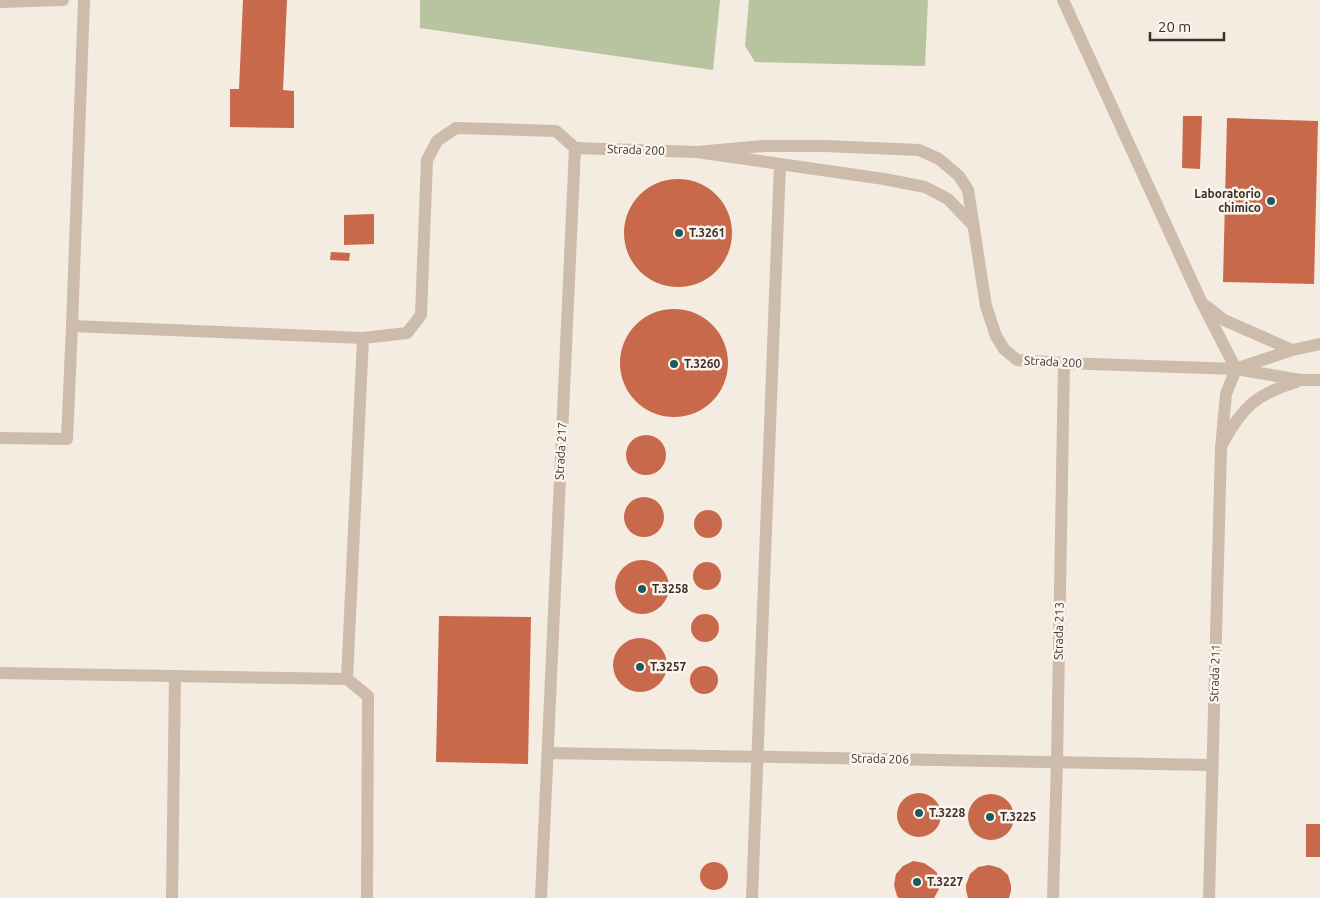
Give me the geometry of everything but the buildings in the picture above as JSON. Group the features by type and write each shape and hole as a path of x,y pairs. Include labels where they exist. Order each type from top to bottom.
{"lane":[{"path":"0,2 63,0"},
{"path":"0,438 67,439 84,0"},
{"path":"1063,0 1201,301 1236,369"},
{"path":"72,326 363,338 407,333 421,315 427,160 437,141 456,128 556,130 575,148"},
{"name":"Strada 200","path":"696,152 762,146 825,146 919,150 939,159 959,176 968,190 986,306 996,336 1004,349 1016,360 1064,364 1236,369"},
{"name":"Strada 200","path":"575,148 696,152 884,179 925,187 948,199 972,224"},
{"name":"Strada 217","path":"541,898 575,148"},
{"path":"752,898 780,164"},
{"path":"1201,301 1224,320 1292,350"},
{"path":"348,680 363,338"},
{"path":"1236,369 1292,350 1320,344"},
{"name":"Strada 213","path":"1053,898 1064,364"},
{"path":"1236,369 1300,380 1320,380"},
{"name":"Strada 211","path":"1209,898 1221,448 1226,394 1236,369"},
{"name":"Strada 211","path":"1221,448 1242,412 1255,400 1277,388 1300,380"},
{"path":"0,673 348,680 368,696 367,898"},
{"path":"172,898 175,677"},
{"name":"Strada 206","path":"548,753 1212,765"}],"green space":[{"path":"420,0 720,0 713,70 420,28"},
{"path":"749,0 928,0 925,66 755,62 745,46"}],"place":[{"name":"Laboratorio chimico","path":"1271,201"},
{"name":"T.3261","path":"679,233"},
{"name":"T.3260","path":"674,364"},
{"name":"T.3258","path":"642,589"},
{"name":"T.3257","path":"640,667"},
{"name":"T.3228","path":"919,813"},
{"name":"T.3225","path":"990,817"},
{"name":"T.3227","path":"917,882"}]}
